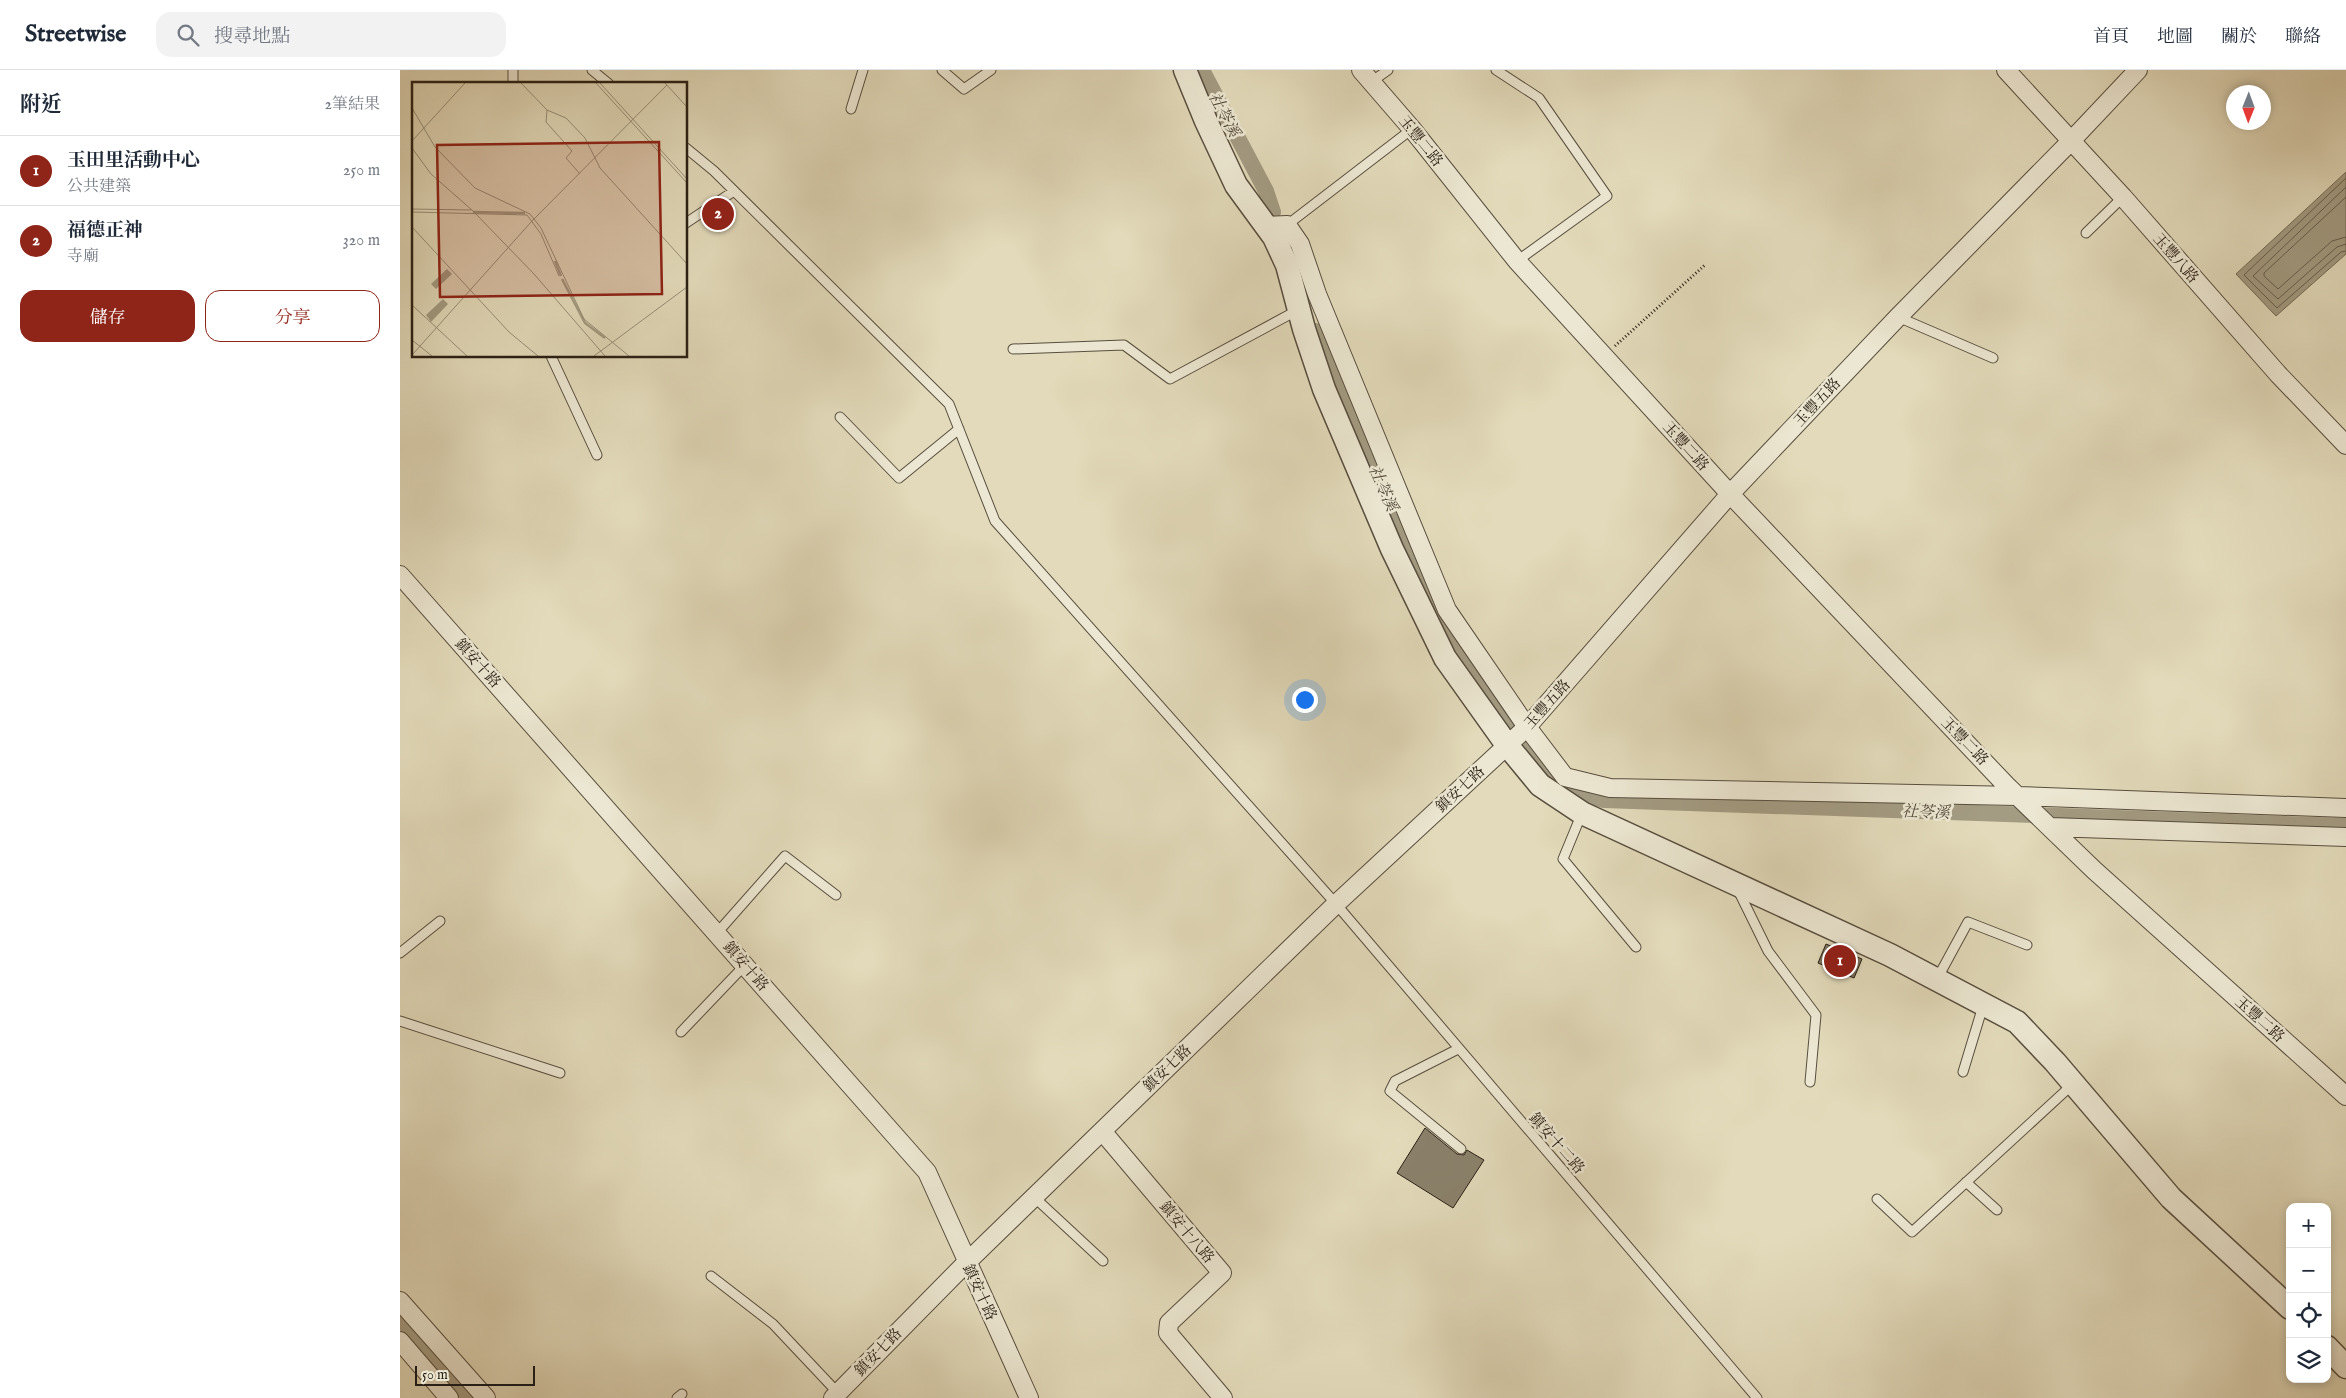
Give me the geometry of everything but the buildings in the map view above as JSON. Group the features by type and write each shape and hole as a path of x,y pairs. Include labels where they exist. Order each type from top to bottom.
{"street":[{"path":"1185,70 1236,185 1277,226 1300,244 1316,294 1447,610 1527,727 1565,777 1610,788 2024,801 2346,808"},
{"name":"玉豐八路","path":"2006,70 2070,142 2123,197 2278,374 2346,445"},
{"name":"玉豐五路","path":"1508,745 1527,727 1730,494 1898,317 2138,70"},
{"name":"玉豐二路","path":"1366,76 1412,129 1517,261 1730,494 2046,824 2101,877 2346,1096"},
{"path":"1277,226 1274,237 1287,265 1324,389 1396,557 1445,658 1508,745 1540,785 1582,813 1890,955 2017,1022 2171,1198 2286,1304"},
{"name":"鎮安十路","path":"400,575 927,1172 1029,1398"},
{"name":"鎮安七路","path":"836,1396 966,1262 1336,904 1508,745"},
{"path":"2046,824 2346,837"},
{"name":"鎮安十八路","path":"1102,1131 1222,1273 1169,1323 1168,1333 1223,1398"},
{"path":"400,1301 486,1398"},
{"path":"400,1341 449,1398"},
{"path":"2331,1350 2346,1367"}],"lane":[{"path":"592,70 606,82"},
{"path":"851,109 863,70"},
{"path":"942,70 964,89 991,70"},
{"path":"1366,76 1388,70"},
{"path":"1496,70 1539,98 1607,196 1517,261"},
{"path":"1277,226 1412,129"},
{"name":"鎮安十二路","path":"688,150 734,190 950,404 995,521 1336,904 1757,1398"},
{"path":"688,222 734,190"},
{"path":"2086,233 2123,197"},
{"path":"1013,348 1124,345 1170,380 1299,310"},
{"path":"1898,317 1992,358"},
{"path":"552,358 597,455"},
{"path":"840,417 899,478 958,428"},
{"path":"1582,813 1562,859 1636,947"},
{"path":"717,933 785,856 836,895"},
{"path":"1735,883 1768,950 1816,1015 1810,1082"},
{"path":"400,953 440,922"},
{"path":"1936,980 1968,922 2027,945"},
{"path":"681,1032 745,965"},
{"path":"1963,1072 1984,1005"},
{"path":"400,1021 560,1073"},
{"path":"1458,1049 1394,1081 1390,1091 1461,1149"},
{"path":"1877,1198 1912,1232 2073,1084"},
{"path":"1966,1182 1997,1210"},
{"path":"1034,1197 1103,1261"},
{"path":"711,1276 773,1324 836,1396"}],"path":[{"path":"1605,356 1706,264"}],"water":[{"path":"2346,172 2346,254 2276,316 2236,274"}],"waterway":[{"name":"社苓溪","path":"1202,70 1266,191 1273,212"},
{"name":"社苓溪","path":"1316,331 1453,644 1511,724"},
{"name":"社苓溪","path":"1526,746 1538,763 1571,790 1604,800 2346,826"},
{"path":"400,1318 470,1398"}],"place":[{"name":"福德正神","path":"718,214"},
{"name":"玉田里活動中心","path":"1840,961"}]}
